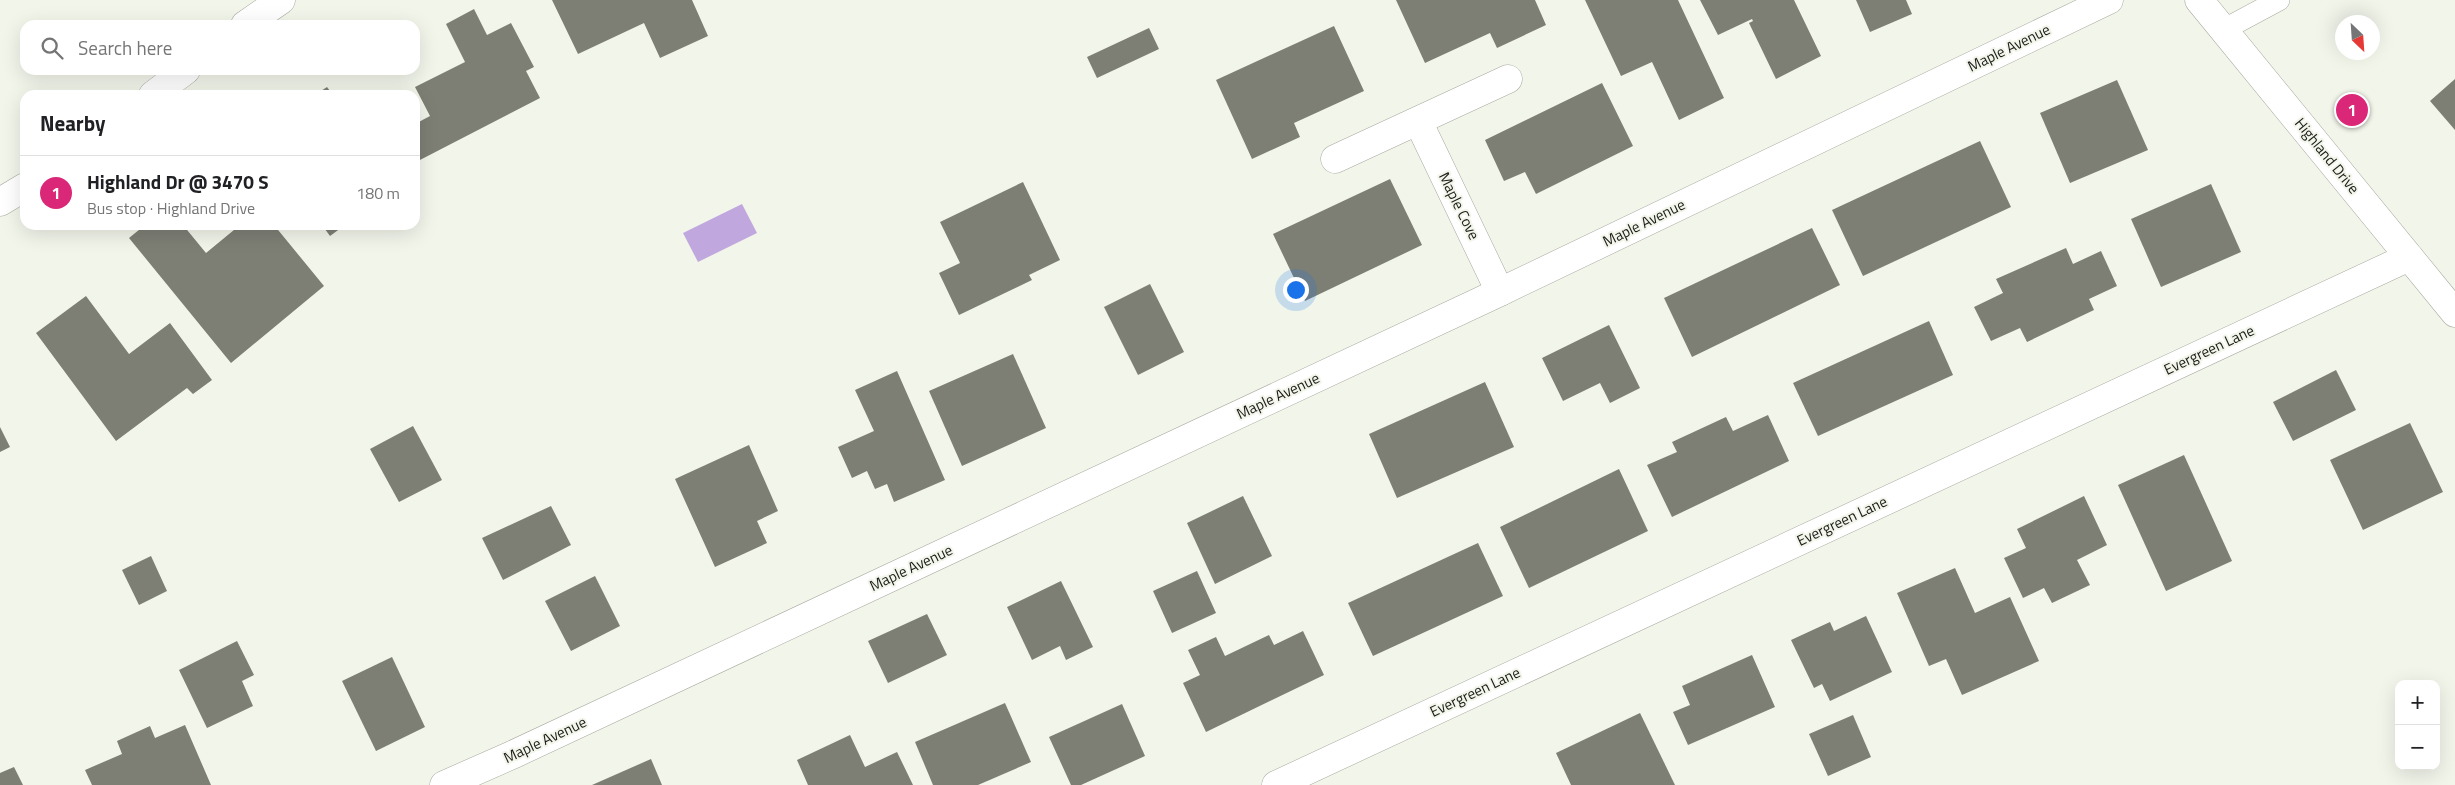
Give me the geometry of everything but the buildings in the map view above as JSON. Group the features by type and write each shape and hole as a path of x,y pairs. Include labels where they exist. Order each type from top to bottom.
{"street":[{"path":"252,20 281,0"},
{"name":"Maple Avenue","path":"444,785 512,755 1500,292 2109,0"},
{"name":"Highland Drive","path":"2199,0 2455,313"},
{"path":"160,90 179,75"},
{"path":"1335,159 1508,79"},
{"name":"Maple Cove","path":"1418,121 1500,292"},
{"path":"0,202 20,190"},
{"name":"Evergreen Lane","path":"1276,785 2409,257"}],"lane":[{"path":"2223,30 2279,0"}],"shaded area":[{"path":"742,204 757,233 698,262 683,233"}],"place":[{"name":"Highland Dr @ 3470 S","path":"2352,110"}]}
